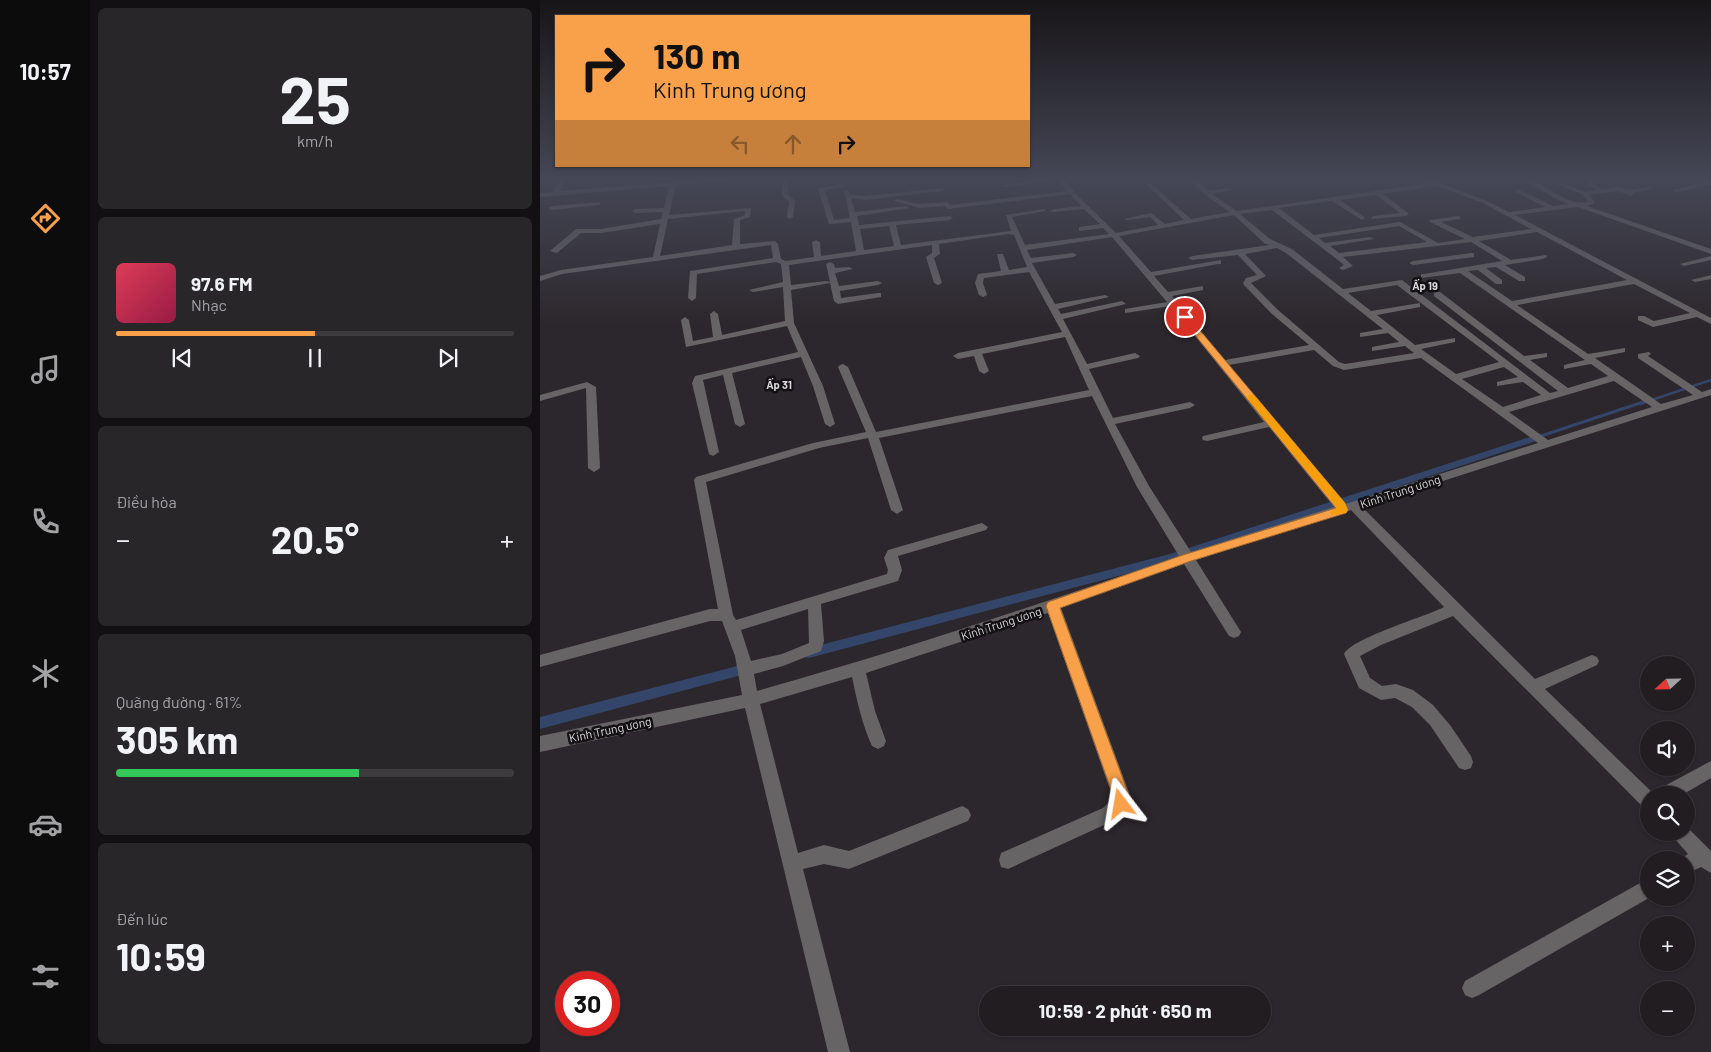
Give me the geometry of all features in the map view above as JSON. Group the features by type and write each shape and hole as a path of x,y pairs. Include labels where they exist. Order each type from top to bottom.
{"street":[{"path":"554,250 579,231 601,231 618,227"},
{"path":"656,258 663,227"},
{"path":"736,247 737,227"},
{"path":"855,227 860,251"},
{"path":"893,227 898,246"},
{"path":"1014,227 1014,232 1017,234 1030,265 1053,306 1143,487 1234,632"},
{"path":"1082,229 1096,227"},
{"path":"1105,227 1173,303 1272,423 1344,506 1454,609 1640,792"},
{"path":"1022,248 1114,236 1163,227"},
{"path":"1252,227 1267,241 1289,251 1422,355 1542,440"},
{"path":"1299,227 1337,255 1349,267 1343,268"},
{"path":"1312,237 1376,227"},
{"path":"1408,227 1431,244"},
{"path":"1446,227 1459,232 1509,262"},
{"path":"1532,227 1711,321"},
{"path":"1639,227 1711,252"},
{"path":"1337,255 1451,243 1538,230"},
{"path":"692,298 693,273 695,272 1014,232"},
{"path":"1323,245 1370,239"},
{"path":"935,241 936,254 930,257 938,283"},
{"path":"816,242 818,258"},
{"path":"540,279 561,272 772,243 781,261 787,286 790,323 818,386 830,424"},
{"path":"1451,243 1471,255 1499,282"},
{"path":"1192,258 1240,253 1277,246"},
{"path":"1684,248 1693,246"},
{"path":"1240,253 1262,276 1249,280 1247,283 1275,312 1336,364 1344,367 1422,355"},
{"path":"983,295 979,277 1073,255"},
{"path":"1413,263 1471,255"},
{"path":"828,256 838,301 878,295"},
{"path":"1000,256 1006,272"},
{"path":"1424,276 1542,257"},
{"path":"1684,264 1711,258"},
{"path":"1149,275 1218,262"},
{"path":"1497,264 1522,279"},
{"path":"831,271 849,269"},
{"path":"1462,270 1658,406"},
{"path":"1695,280 1711,277"},
{"path":"1510,304 1635,281"},
{"path":"1340,292 1399,282 1507,363 1546,394 1547,397"},
{"path":"753,290 826,283"},
{"path":"835,289 878,283"},
{"path":"1166,295 1200,288"},
{"path":"1437,294 1566,392"},
{"path":"1053,306 1105,297"},
{"path":"1058,317 1125,307 1173,303"},
{"path":"1369,314 1417,305"},
{"path":"714,314 718,338"},
{"path":"1641,318 1653,324 1698,314"},
{"path":"685,320 689,345 790,323"},
{"path":"1364,335 1390,330"},
{"path":"958,356 1067,334"},
{"path":"1375,349 1452,340"},
{"path":"1223,363 1316,347"},
{"path":"1566,367 1622,350"},
{"path":"977,352 984,371"},
{"path":"712,452 697,383 698,378 803,354"},
{"path":"1646,354 1641,356 1685,384 1702,392"},
{"path":"1523,359 1544,355"},
{"path":"1084,367 1135,356"},
{"path":"1454,378 1507,363"},
{"path":"843,367 872,435 897,510"},
{"path":"726,372 740,424"},
{"path":"1501,384 1526,378"},
{"path":"1502,412 1547,397 1616,378"},
{"path":"540,398 587,385 591,387 594,468"},
{"path":"839,1052 749,686 730,621 700,480 817,445 1096,392"},
{"name":"Kinh Trung ương","path":"540,744 749,686 858,668 1053,606 1184,553 1344,506 1542,440 1702,392"},
{"path":"1110,422 1190,405"},
{"path":"1206,438 1272,423"},
{"path":"540,661 710,615 730,621 814,601 893,577 895,570 891,558 893,554 982,527"},
{"path":"749,686 783,660 816,647 814,601"},
{"path":"1008,860 1109,814 1121,804 1122,798 1053,606"},
{"path":"1454,609 1433,620 1391,634 1351,654 1364,683 1380,693 1394,690 1412,698 1442,729 1465,762"},
{"path":"1533,687 1592,661"},
{"path":"858,668 867,712 878,741"},
{"path":"1681,786 1711,769"},
{"path":"793,864 822,854 842,861 849,860 962,815"},
{"path":"1689,841 1707,860"},
{"path":"1472,988 1640,892"}],"waterway":[{"path":"1640,404 1711,380"},
{"path":"1538,437 1643,402"},
{"path":"809,653 1171,558 1533,439"},
{"path":"540,723 749,668"}],"slow traffic":[{"path":"1251,397 1341,505 1342,510 1335,513"}],"district":[{"name":"Ấp 19","path":"1425,285"},
{"name":"Ấp 31","path":"779,384"}],"route":[{"path":"1121,804 1122,798 1053,606 1187,558 1342,510 1341,505 1185,317"}]}
